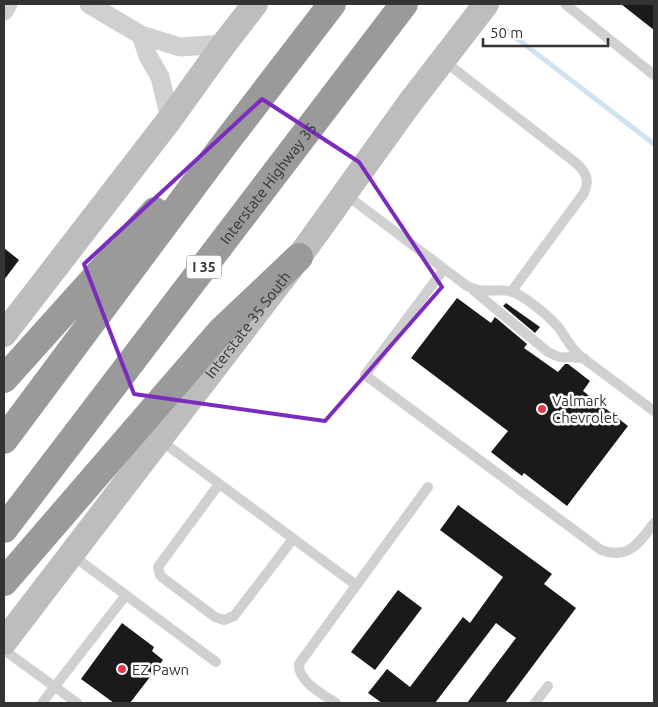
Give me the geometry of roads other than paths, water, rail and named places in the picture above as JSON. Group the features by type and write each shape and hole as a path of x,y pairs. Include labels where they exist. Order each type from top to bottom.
{"highway":[{"path":"4,440 226,142 332,4"},
{"name":"Interstate Highway 35","path":"4,529 404,4"},
{"path":"4,380 180,184 226,142"},
{"path":"4,582 220,330 299,257"}],"main road":[{"path":"4,334 170,119 255,4"},
{"name":"Interstate 35 South","path":"4,642 299,257 486,4"}],"street":[{"path":"4,11 8,4"},
{"path":"89,4 141,35 180,47 224,44"},
{"path":"141,35 148,56 160,77 170,119"}],"lane":[{"path":"566,4 654,75"},
{"path":"443,60 576,163 588,182 584,193 511,292"},
{"path":"344,194 444,268 548,352 559,357 584,358"},
{"path":"444,268 365,375 601,550 620,553 633,548 638,545 654,523"},
{"path":"467,286 479,291 511,292 522,297 551,319 571,347 654,411"},
{"path":"160,440 356,585"},
{"path":"219,484 158,567 163,578 215,617 224,620 234,616 293,539"},
{"path":"336,703 304,678 299,669 299,664 428,487"},
{"path":"71,554 216,662"},
{"path":"42,703 126,595"},
{"path":"4,650 76,703"},
{"path":"535,703 548,686"}],"waterway":[{"path":"502,27 654,144"}],"place":[{"name":"Valmark Chevrolet","path":"542,409"},
{"name":"EZ Pawn","path":"122,669"}]}
